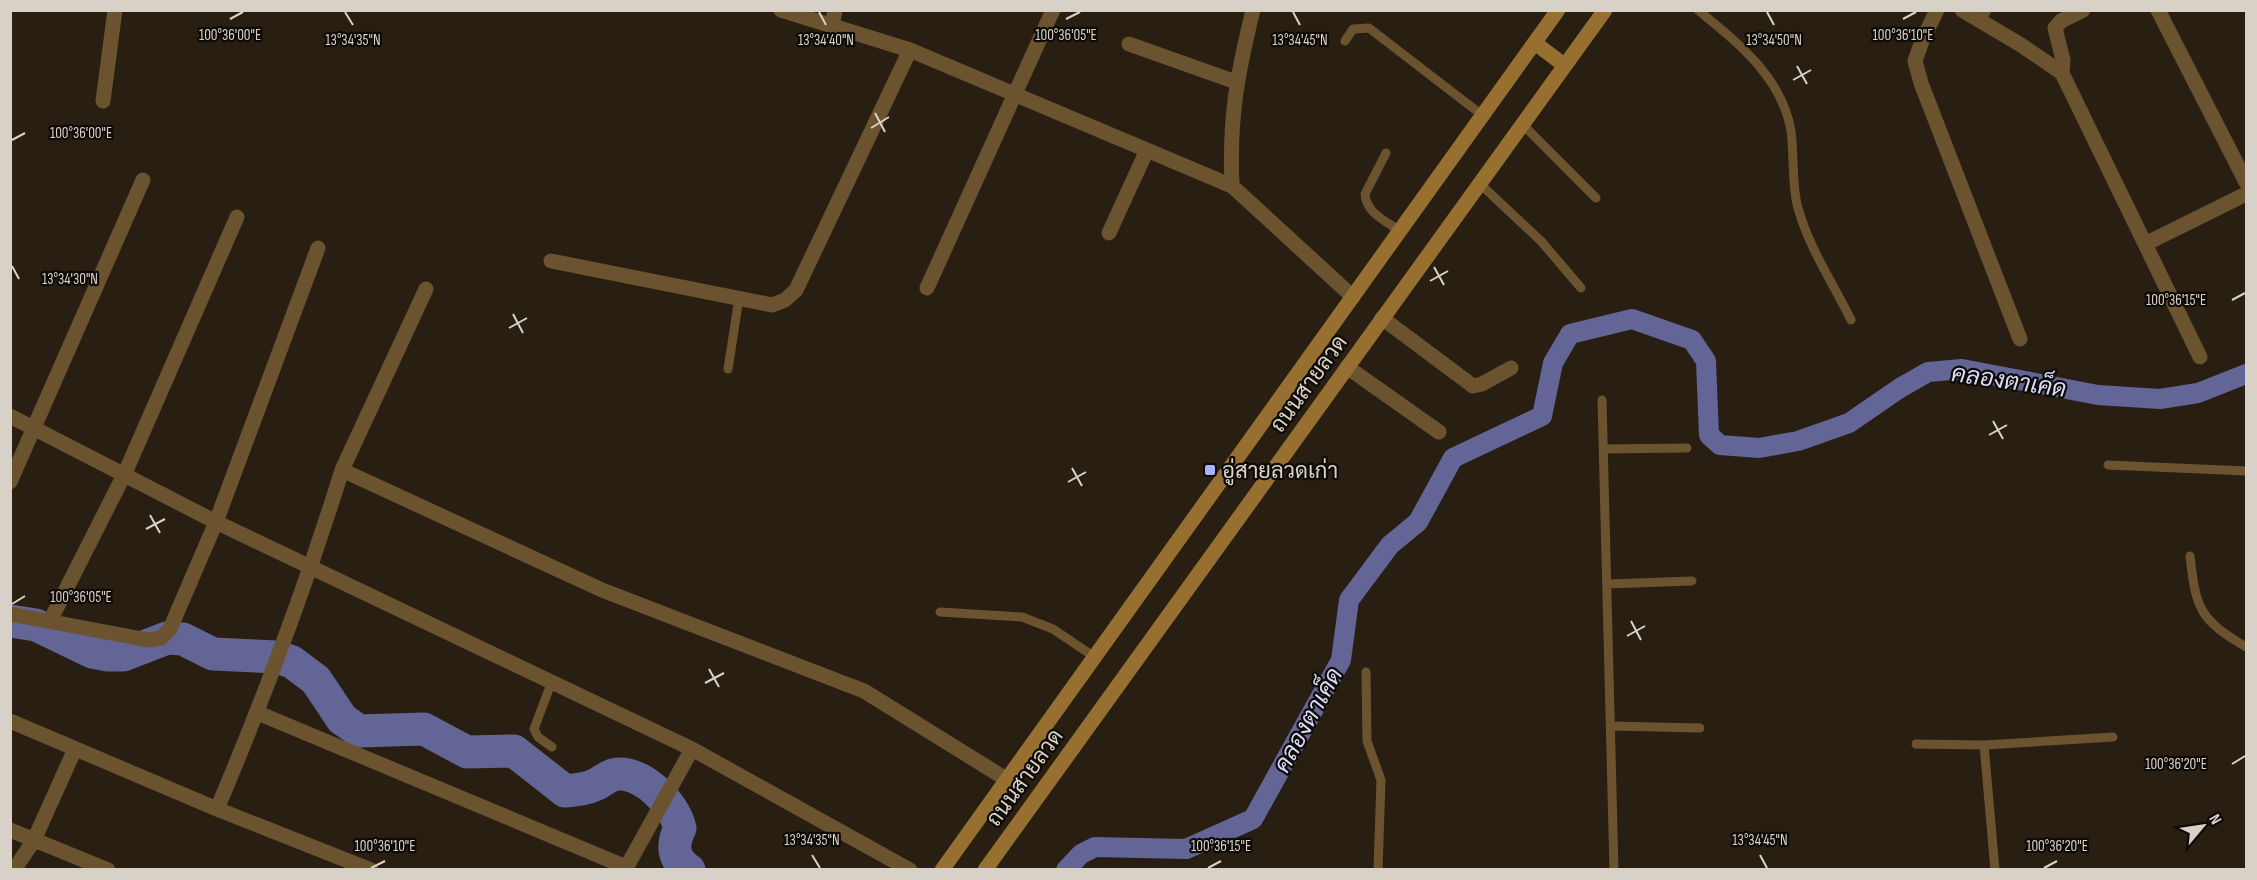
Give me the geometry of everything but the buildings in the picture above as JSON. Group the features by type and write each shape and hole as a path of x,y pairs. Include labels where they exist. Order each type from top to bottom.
{"main road":[{"name":"ถนนสายลวด","path":"942,870 1093,656 1558,10"},
{"name":"ถนนสายลวด","path":"985,870 1605,10"},
{"path":"1535,43 1564,65"}],"street":[{"path":"103,101 115,10"},
{"path":"780,10 833,18 1232,186 1353,297"},
{"path":"927,288 1017,94 1053,10"},
{"path":"1232,186 1230,140 1236,82 1252,10"},
{"path":"1937,10 1915,61 1921,83 2020,339"},
{"path":"1962,10 1984,16 2062,73 2200,357"},
{"path":"2062,73 2063,60 2055,28 2061,21 2083,10"},
{"path":"2158,10 2247,182"},
{"path":"1129,44 1236,82"},
{"path":"551,261 772,305 785,300 796,290 910,50"},
{"path":"1109,233 1147,150"},
{"path":"10,482 143,180"},
{"path":"2145,244 2247,194"},
{"path":"50,621 124,473 237,217"},
{"path":"10,614 148,640 161,638 170,630 216,522 318,248"},
{"path":"217,809 258,713 312,568 342,470 426,289"},
{"path":"1382,318 1473,386 1482,384 1511,368"},
{"path":"1347,367 1439,432"},
{"path":"10,416 216,522 692,749 910,870"},
{"path":"342,470 602,590 864,691 1006,779"},
{"path":"258,713 626,868 692,749"},
{"path":"10,721 217,809 370,870"},
{"path":"14,870 34,840 75,748"},
{"path":"10,830 108,870"}],"lane":[{"path":"1698,10 1762,67 1780,97 1790,129 1797,206 1809,240 1851,320"},
{"path":"1346,42 1353,29 1369,28 1482,115"},
{"path":"1522,124 1596,198"},
{"path":"1386,153 1365,194 1366,202 1371,211 1400,231"},
{"path":"1479,183 1541,241 1581,288"},
{"path":"728,369 739,298"},
{"path":"1602,400 1614,870"},
{"path":"1604,449 1687,448"},
{"path":"2108,465 2247,471"},
{"path":"2190,556 2195,597 2208,621 2247,647"},
{"path":"1607,584 1692,581"},
{"path":"940,612 1022,617 1053,629 1093,656"},
{"path":"1366,672 1367,741 1381,780 1378,870"},
{"path":"552,681 534,729 538,737 552,747"},
{"path":"1611,726 1700,728"},
{"path":"1916,744 1984,745 2113,737"},
{"path":"1984,745 1995,870"}],"waterway":[{"name":"คลองตาเค็ด","path":"1066,870 1081,854 1095,847 1186,849 1253,819 1341,660 1349,600 1390,545 1418,522 1453,458 1542,416 1553,363 1570,334 1632,319 1692,340 1706,361 1709,435 1720,445 1759,448 1798,441 1849,423 1928,372 1962,369 2098,395 2160,399 2198,393 2246,374"},
{"name":"คลองตาเค็ด","path":"10,621 36,625 92,652 108,655 123,655 167,638 183,639 213,654 277,657 292,662 316,680 342,719 359,731 424,729 467,752 514,751 565,791 589,787 613,775 623,774 634,777 654,789 677,818 680,828 675,851 679,861 689,870"}],"place":[{"name":"อู่สายลวดเก่า","path":"1210,470"}]}
